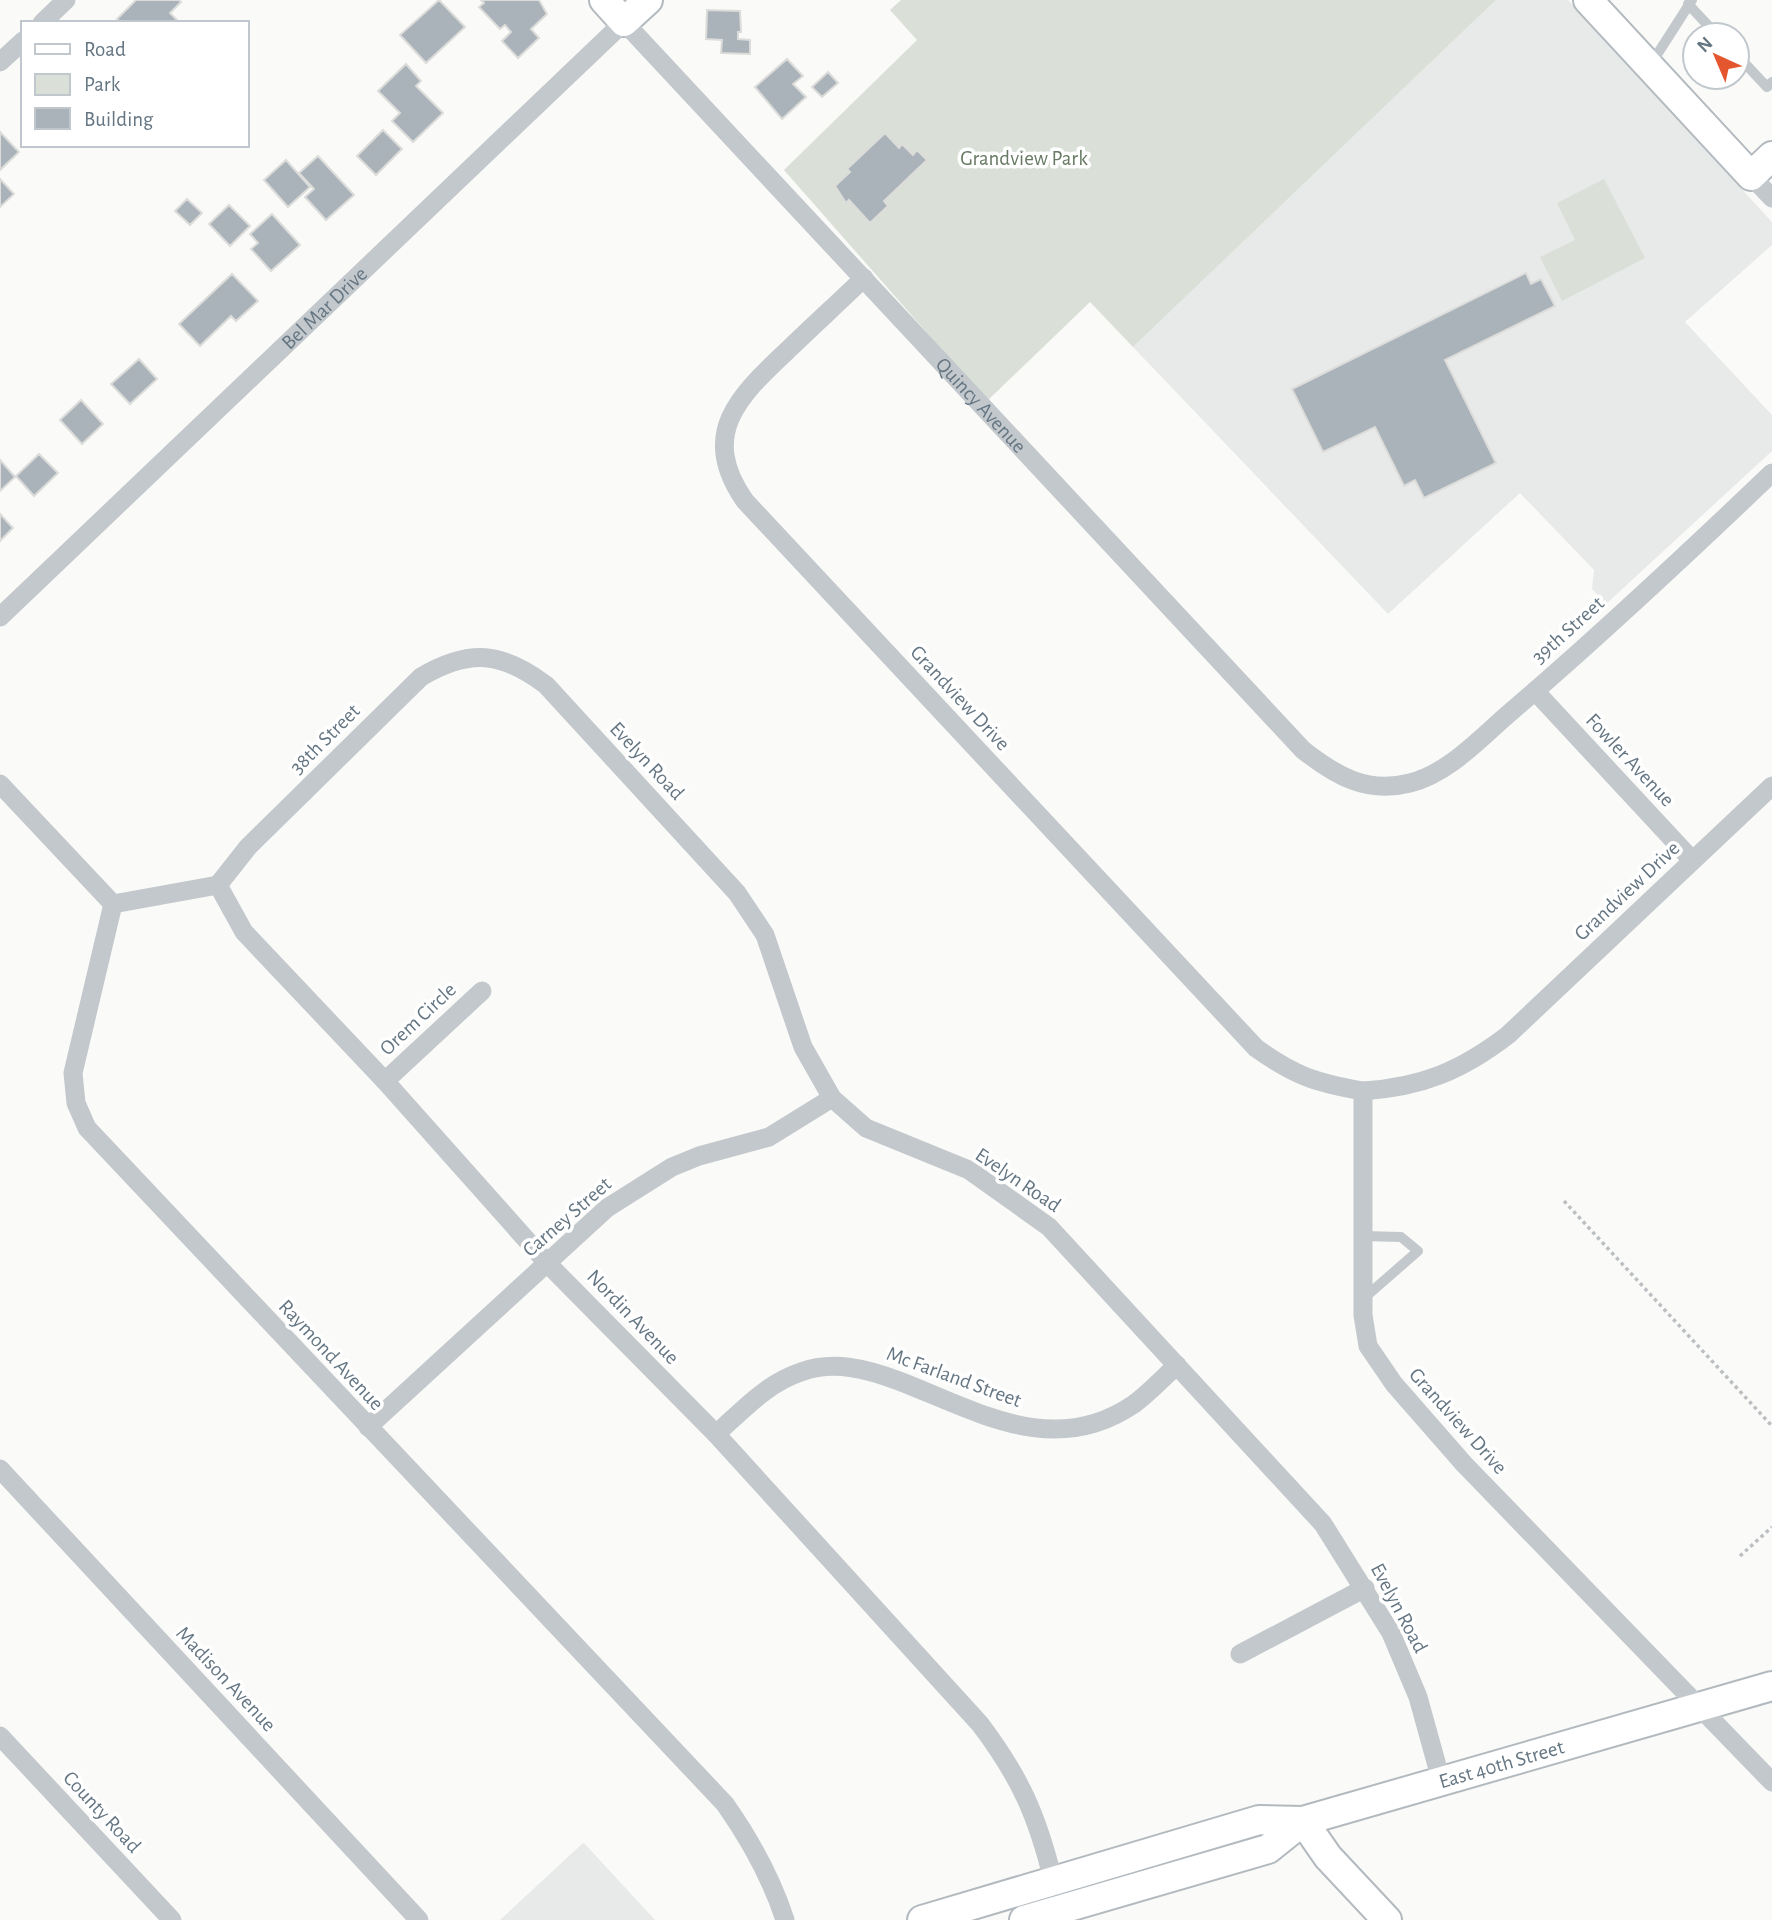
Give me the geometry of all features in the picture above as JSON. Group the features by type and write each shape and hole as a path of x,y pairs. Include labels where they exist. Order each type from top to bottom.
{"main road":[{"name":"Quincy Avenue","path":"604,0 625,22"},
{"name":"Bel Mar Drive","path":"625,22 648,0"},
{"path":"1588,0 1751,176 1772,156"},
{"name":"East 40th Street","path":"922,1920 1259,1820 1303,1821 1698,1705 1772,1686"},
{"path":"1303,1821 1328,1857 1387,1920"},
{"name":"East 40th Street","path":"1024,1920 1268,1849 1303,1821"}],"street":[{"path":"44,21 66,0"},
{"name":"Quincy Avenue","path":"625,22 1303,750 1349,781 1376,788"},
{"name":"Bel Mar Drive","path":"0,617 625,22"},
{"path":"0,62 21,43"},
{"path":"1751,176 1772,198"},
{"name":"Grandview Drive","path":"864,278 745,391 730,418 725,444 726,465 733,485 1256,1048 1287,1071 1321,1084 1363,1091 1394,1089 1430,1080 1458,1069 1508,1035 1772,786"},
{"name":"39th Street","path":"1376,788 1411,783 1445,768 1535,691 1772,473"},
{"name":"38th Street","path":"218,885 248,847 421,677 442,665 484,656"},
{"name":"Evelyn Road","path":"484,656 507,660 547,685 737,893 765,935 803,1047 832,1098 866,1128 969,1170 1049,1227 1324,1524 1391,1633 1418,1697 1441,1780"},
{"name":"Fowler Avenue","path":"1535,691 1692,860"},
{"path":"0,784 113,904 218,885"},
{"name":"Nordin Avenue","path":"218,885 244,932 385,1081 548,1264 716,1434 980,1724 1011,1765 1033,1811 1053,1880"},
{"name":"Raymond Avenue","path":"113,904 74,1073 76,1103 87,1128 725,1804 749,1838 773,1884 785,1920"},
{"name":"Orem Circle","path":"385,1081 482,991"},
{"name":"Grandview Drive","path":"1363,1091 1363,1300 1368,1346 1394,1384 1464,1464 1772,1782"},
{"name":"Carney Street","path":"368,1427 607,1208 641,1184 699,1156 769,1137 832,1098"},
{"name":"Mc Farland Street","path":"716,1434 760,1394 781,1380 824,1367 849,1366 876,1373 1010,1423 1054,1432 1096,1424 1116,1415 1136,1403 1177,1365"},
{"name":"Madison Avenue","path":"0,1469 419,1920"},
{"path":"1240,1654 1365,1588"},
{"name":"County Road","path":"0,1736 172,1920"}],"lane":[{"path":"1649,66 1690,2 1706,21"},
{"path":"1751,70 1767,87 1772,82"},
{"path":"1363,1236 1401,1237 1418,1251 1363,1300"}],"path":[{"path":"1563,1201 1772,1426"},
{"path":"1741,1556 1772,1527"}],"shaded area":[{"path":"1496,0 1568,0 1772,222 1772,245 1685,322 1772,415 1772,451 1606,604 1592,589 1594,570 1520,493 1388,614 1133,347"},
{"path":"583,1843 655,1920 500,1920"}],"green space":[{"name":"Grandview Park","path":"901,0 1496,0 1133,347 1090,302 987,401 784,170 917,40 890,10"},
{"path":"1604,179 1645,258 1562,301 1540,257 1575,240 1557,203"}],"building":[{"path":"136,0 181,2 170,13 176,21 117,19"},
{"path":"439,0 465,27 426,63 400,35"},
{"path":"481,0 539,0 547,14 531,29 539,38 518,58 502,41 511,32 505,25 500,29 479,7 484,3"},
{"path":"707,10 740,11 741,32 738,32 738,39 750,40 750,54 721,53 722,40 706,39"},
{"path":"787,59 803,76 793,84 806,97 782,119 755,87"},
{"path":"406,64 421,81 416,86 443,113 413,142 392,121 400,113 378,91"},
{"path":"828,72 838,83 822,97 812,87"},
{"path":"383,130 402,149 376,175 357,156"},
{"path":"0,132 19,152 0,170"},
{"path":"885,133 899,148 902,144 913,155 917,150 927,160 884,201 888,206 870,223 849,200 846,203 835,186 850,172 847,169"},
{"path":"318,156 354,195 326,220 305,197 314,189 299,173"},
{"path":"286,160 310,187 288,207 264,180"},
{"path":"0,179 14,194 0,207"},
{"path":"187,199 202,213 190,225 175,211"},
{"path":"229,205 250,226 230,246 209,224"},
{"path":"272,214 300,245 271,271 251,249 258,243 250,234"},
{"path":"1526,273 1531,284 1541,279 1555,306 1445,360 1496,463 1424,498 1415,480 1404,486 1375,427 1323,452 1292,389"},
{"path":"232,274 258,301 236,321 231,316 200,346 179,324"},
{"path":"139,359 157,379 130,404 111,384"},
{"path":"81,400 103,424 82,444 60,420"},
{"path":"39,454 58,473 34,496 16,476"},
{"path":"0,460 15,477 0,491"},
{"path":"0,514 13,528 0,541"}]}
